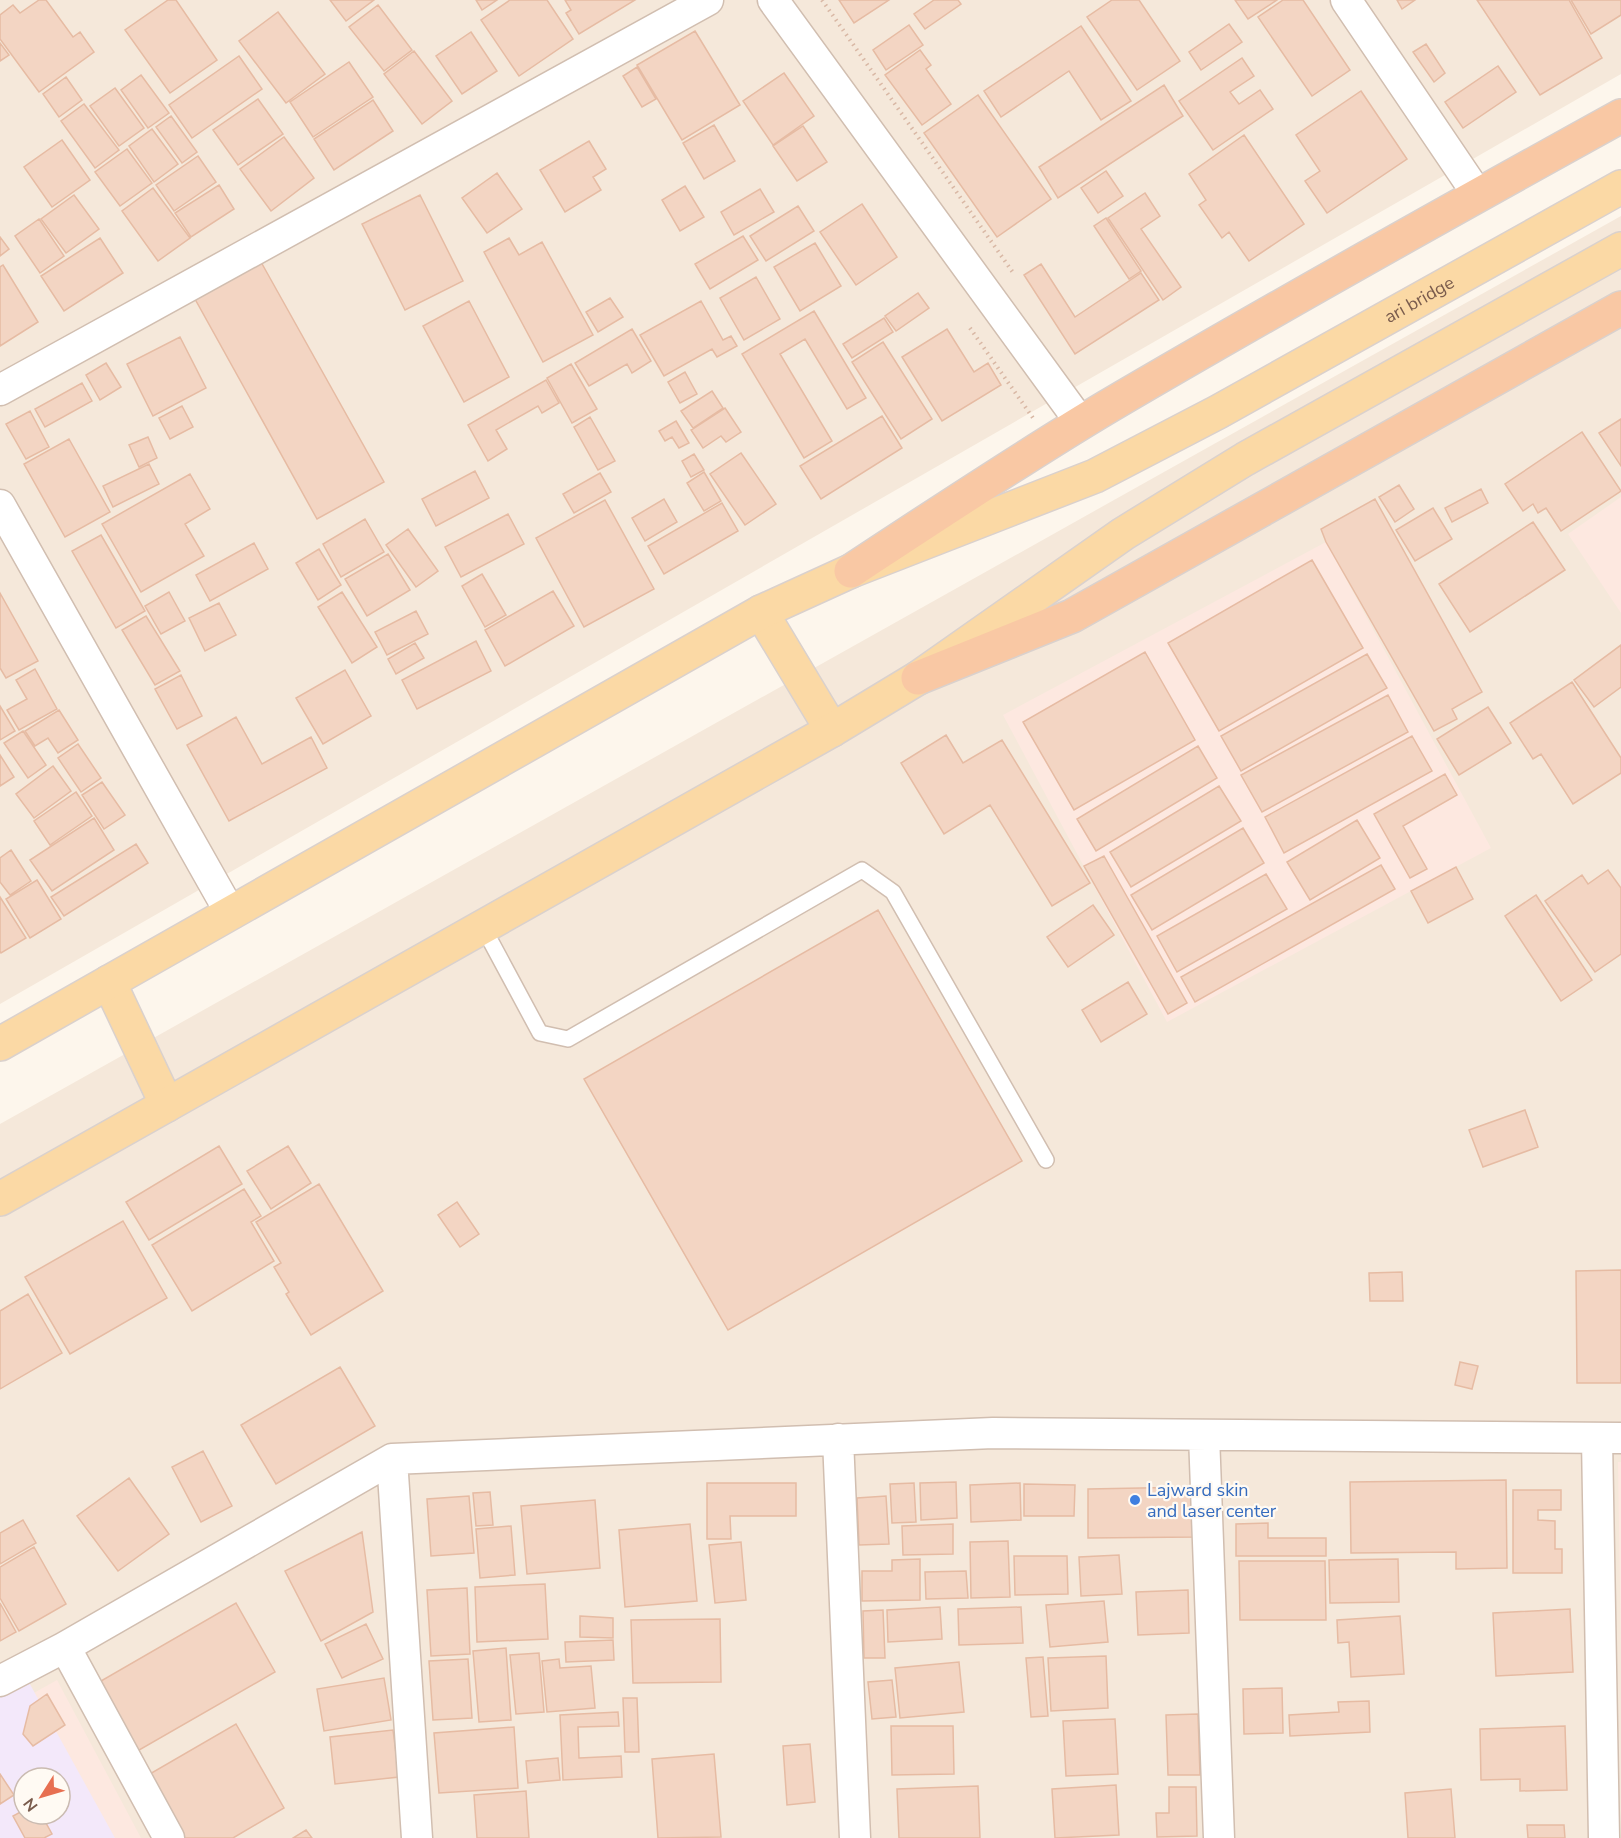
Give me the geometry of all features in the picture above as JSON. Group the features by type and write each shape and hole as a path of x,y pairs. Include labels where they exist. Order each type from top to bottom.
{"highway":[{"path":"851,571 983,483 1081,423 1478,195 1621,116"},
{"path":"918,678 1072,616 1621,308"}],"main road":[{"name":"ari bridge","path":"0,1044 762,612 851,571 1095,476 1218,412 1621,187"},
{"path":"0,1199 832,730 918,678 1123,534 1245,459 1621,249"},
{"path":"762,612 832,730"},
{"path":"109,982 167,1105"}],"street":[{"path":"0,390 708,0"},
{"path":"773,0 1081,423"},
{"path":"1346,0 1478,195"},
{"path":"0,505 231,914"},
{"path":"0,1681 65,1647 392,1459 993,1433 1609,1439 1604,1838"},
{"path":"1204,1435 1219,1838"},
{"path":"838,1439 855,1838"},
{"path":"392,1459 417,1838"},
{"path":"65,1647 169,1838"}],"lane":[{"path":"483,927 540,1033 568,1039 862,870 893,892 1046,1160"}],"path":[{"path":"822,0 1019,281"}],"shaded area":[{"path":"0,0 1621,0 1621,74 0,1004"},
{"path":"1621,216 1621,1838 0,1838 0,1124"},
{"path":"1621,497 1621,613 1568,534"},
{"path":"1326,542 1491,848 1167,1022 1003,715"},
{"path":"1618,1462 1621,1462 1621,1655"},
{"path":"26,1677 115,1838 0,1838 0,1692"},
{"path":"57,1680 141,1838 0,1838 0,1712"}],"building":[{"path":"39,0 46,0 73,37 80,32 94,52 39,92 0,39 0,15 13,5 20,13"},
{"path":"168,0 176,0 217,60 170,93 125,30"},
{"path":"330,0 374,0 346,21"},
{"path":"476,0 497,0 482,10"},
{"path":"510,0 547,0 573,39 519,76 481,20"},
{"path":"565,0 635,0 579,34 566,13 571,10"},
{"path":"839,0 889,0 854,23"},
{"path":"934,0 958,0 961,4 925,29 914,14"},
{"path":"1112,0 1139,0 1180,61 1137,90 1087,17"},
{"path":"1235,0 1277,0 1248,19"},
{"path":"1283,0 1303,0 1350,70 1312,96 1258,17"},
{"path":"1397,0 1415,0 1402,9"},
{"path":"1477,0 1569,0 1602,58 1540,95"},
{"path":"1571,0 1621,0 1621,15 1591,34"},
{"path":"378,5 412,50 384,71 349,27"},
{"path":"278,12 325,74 286,103 239,41"},
{"path":"1229,24 1242,42 1201,70 1189,52"},
{"path":"909,25 923,45 886,70 873,50"},
{"path":"1081,26 1131,101 1101,120 1069,71 1001,117 984,91"},
{"path":"695,31 740,105 682,140 637,65"},
{"path":"471,32 497,71 462,94 436,56"},
{"path":"0,43 9,55 0,61"},
{"path":"1426,44 1445,73 1434,82 1413,52"},
{"path":"920,50 931,65 926,69 951,104 922,125 885,75"},
{"path":"414,51 452,101 422,124 384,74"},
{"path":"239,56 262,89 192,138 169,105"},
{"path":"1242,58 1254,76 1230,92 1239,104 1260,90 1273,109 1213,150 1179,101"},
{"path":"349,62 373,97 313,137 290,102"},
{"path":"1498,66 1516,92 1463,128 1445,102"},
{"path":"637,67 656,99 642,107 623,76"},
{"path":"784,73 814,116 773,145 743,101"},
{"path":"141,75 169,113 148,128 121,90"},
{"path":"66,77 82,100 59,117 43,94"},
{"path":"1164,85 1183,116 1058,198 1039,167"},
{"path":"115,88 144,128 119,146 90,106"},
{"path":"1361,91 1407,159 1327,213 1305,181 1320,171 1296,135"},
{"path":"978,95 1051,199 997,237 924,133"},
{"path":"258,99 283,134 238,165 213,130"},
{"path":"373,100 393,131 334,170 314,139"},
{"path":"84,104 119,150 95,168 61,121"},
{"path":"171,116 197,152 182,163 156,127"},
{"path":"714,125 735,161 704,179 683,143"},
{"path":"803,126 827,162 797,181 773,146"},
{"path":"152,129 178,164 154,182 129,146"},
{"path":"1244,135 1304,224 1249,261 1229,232 1222,238 1199,205 1206,200 1189,174"},
{"path":"284,137 314,178 271,211 240,169"},
{"path":"62,140 90,180 52,207 24,167"},
{"path":"589,141 606,169 593,177 601,190 565,212 540,170"},
{"path":"127,149 152,183 120,206 95,172"},
{"path":"198,156 216,182 174,211 156,185"},
{"path":"1106,171 1123,196 1098,213 1081,188"},
{"path":"497,173 522,209 487,233 462,198"},
{"path":"219,185 234,209 191,237 175,213"},
{"path":"685,186 704,217 680,231 662,200"},
{"path":"153,188 190,238 158,261 122,211"},
{"path":"760,189 774,212 734,235 721,212"},
{"path":"1145,193 1160,216 1141,229 1181,287 1163,300 1108,218"},
{"path":"74,195 99,229 66,253 41,219"},
{"path":"420,195 463,281 405,310 362,224"},
{"path":"862,204 897,257 856,285 820,232"},
{"path":"798,206 814,231 766,261 750,236"},
{"path":"1106,218 1141,271 1129,279 1094,226"},
{"path":"39,219 64,256 40,273 15,236"},
{"path":"743,236 758,260 710,289 695,264"},
{"path":"0,237 9,249 0,256"},
{"path":"100,238 123,273 64,311 41,276"},
{"path":"509,238 519,255 542,242 593,335 543,362 484,252"},
{"path":"815,243 841,286 800,311 774,267"},
{"path":"261,262 384,482 317,519 195,299"},
{"path":"1041,264 1075,317 1141,273 1159,300 1075,354 1024,275"},
{"path":"3,265 38,322 0,346 0,267"},
{"path":"756,277 780,319 744,340 720,298"},
{"path":"918,293 929,308 896,331 885,316"},
{"path":"610,298 623,317 598,332 586,312"},
{"path":"469,301 509,377 464,402 423,326"},
{"path":"701,301 723,340 731,336 737,346 717,357 712,349 664,376 640,335"},
{"path":"814,311 866,398 847,409 805,339 780,354 832,441 804,458 742,354"},
{"path":"884,318 893,332 852,358 843,344"},
{"path":"632,329 651,361 632,373 627,364 589,386 575,363"},
{"path":"947,329 974,372 988,363 1001,385 942,421 902,357"},
{"path":"180,337 206,388 153,416 127,364"},
{"path":"883,342 932,419 901,439 852,362"},
{"path":"106,363 121,387 100,400 86,375"},
{"path":"571,364 597,409 572,423 547,378"},
{"path":"685,372 697,394 680,403 668,382"},
{"path":"546,380 559,403 542,413 538,406 496,430 507,449 488,461 468,425"},
{"path":"82,383 92,401 45,427 35,409"},
{"path":"712,391 723,408 693,428 681,411"},
{"path":"182,406 193,427 170,439 159,418"},
{"path":"725,408 741,432 726,442 721,436 703,448 691,430"},
{"path":"30,411 49,447 26,459 6,424"},
{"path":"882,416 902,448 821,499 800,466"},
{"path":"590,417 615,461 598,470 574,427"},
{"path":"1621,419 1621,466 1599,433"},
{"path":"676,421 689,443 679,448 672,437 665,441 659,431"},
{"path":"1582,432 1621,491 1561,531 1546,508 1538,513 1533,504 1523,511 1505,484"},
{"path":"148,437 157,458 139,467 129,445"},
{"path":"69,439 110,512 65,537 24,464"},
{"path":"741,453 776,504 745,525 710,474"},
{"path":"694,454 704,470 691,477 682,461"},
{"path":"149,464 159,484 113,507 103,486"},
{"path":"475,471 489,498 436,526 422,499"},
{"path":"704,472 721,501 704,511 687,483"},
{"path":"600,473 611,492 574,513 563,494"},
{"path":"190,474 210,509 185,524 204,556 141,592 102,524"},
{"path":"1399,485 1414,509 1395,522 1379,497"},
{"path":"1481,489 1488,503 1452,522 1445,508"},
{"path":"664,499 677,522 645,541 632,518"},
{"path":"1375,499 1482,692 1452,709 1457,719 1434,731 1326,542 1321,529"},
{"path":"605,500 654,589 584,627 536,538"},
{"path":"722,503 738,531 664,574 648,546"},
{"path":"1433,508 1452,539 1415,561 1396,530"},
{"path":"508,514 524,544 461,577 445,547"},
{"path":"365,519 384,552 341,577 323,544"},
{"path":"1533,522 1565,570 1470,632 1439,584"},
{"path":"408,529 438,571 416,587 386,545"},
{"path":"101,535 145,611 116,628 72,551"},
{"path":"254,543 268,569 210,601 196,575"},
{"path":"319,549 341,585 318,600 296,563"},
{"path":"388,554 410,590 367,616 345,579"},
{"path":"1312,560 1363,648 1219,731 1168,643"},
{"path":"482,574 506,615 485,627 462,586"},
{"path":"553,591 574,626 505,666 485,630"},
{"path":"169,592 185,621 161,634 145,606"},
{"path":"342,592 377,647 352,663 318,607"},
{"path":"0,593 38,661 6,678 0,668"},
{"path":"219,603 236,635 205,651 189,618"},
{"path":"416,611 428,634 387,655 375,632"},
{"path":"146,616 180,671 155,685 122,630"},
{"path":"476,641 491,671 417,709 402,680"},
{"path":"415,643 424,658 396,674 388,659"},
{"path":"1621,645 1621,687 1594,707 1574,680"},
{"path":"1145,652 1195,740 1074,810 1023,722"},
{"path":"1367,654 1387,688 1241,771 1221,736"},
{"path":"35,669 57,709 19,730 7,710 27,699 16,680"},
{"path":"345,670 371,716 323,744 296,698"},
{"path":"181,675 202,716 177,729 155,689"},
{"path":"1572,682 1621,758 1621,773 1573,804 1541,754 1533,759 1510,723"},
{"path":"1388,695 1408,732 1262,812 1241,775"},
{"path":"0,706 15,731 0,740"},
{"path":"1488,707 1511,743 1459,775 1437,739"},
{"path":"59,710 78,740 58,753 48,738 35,746 25,731"},
{"path":"236,717 262,764 311,737 327,768 229,821 187,745"},
{"path":"23,731 46,765 28,778 4,743"},
{"path":"946,735 963,763 1002,740 1090,883 1052,906 990,805 944,834 901,763"},
{"path":"1412,736 1432,771 1284,853 1265,817"},
{"path":"78,744 101,778 81,792 58,758"},
{"path":"1198,746 1217,778 1096,851 1077,819"},
{"path":"0,755 14,777 0,786"},
{"path":"53,766 71,791 34,818 16,794"},
{"path":"1445,774 1457,795 1403,826 1427,869 1410,878 1374,814"},
{"path":"102,782 125,815 104,829 82,795"},
{"path":"1219,786 1241,821 1131,887 1110,852"},
{"path":"76,792 92,816 50,845 34,821"},
{"path":"94,818 114,850 52,891 30,860"},
{"path":"1357,820 1380,858 1310,900 1287,862"},
{"path":"1243,828 1264,863 1152,930 1131,895"},
{"path":"136,844 148,863 64,916 51,897"},
{"path":"11,850 31,881 10,895 0,882 0,858"},
{"path":"1104,856 1187,1003 1168,1014 1084,866"},
{"path":"1381,865 1395,889 1195,1002 1181,977"},
{"path":"1456,867 1473,899 1428,923 1411,891"},
{"path":"1608,870 1621,888 1621,954 1595,972 1545,901 1582,875 1588,884"},
{"path":"1266,874 1287,909 1177,972 1157,936"},
{"path":"37,880 61,919 30,938 6,899"},
{"path":"1536,895 1592,980 1561,1001 1505,916"},
{"path":"0,897 26,938 1,953 0,951"},
{"path":"1093,905 1114,935 1068,967 1047,937"},
{"path":"878,910 1022,1161 728,1330 584,1079"},
{"path":"1128,982 1147,1014 1101,1042 1082,1010"},
{"path":"1525,1110 1538,1147 1483,1167 1469,1130"},
{"path":"219,1146 242,1184 149,1240 126,1202"},
{"path":"288,1146 311,1183 271,1209 247,1171"},
{"path":"319,1184 383,1291 311,1335 286,1294 289,1292 274,1267 281,1263 256,1222"},
{"path":"244,1189 261,1216 251,1222 274,1261 192,1311 152,1245"},
{"path":"457,1202 479,1234 460,1247 438,1215"},
{"path":"123,1221 167,1298 70,1354 25,1277"},
{"path":"1621,1270 1621,1383 1577,1383 1576,1271"},
{"path":"1402,1272 1403,1301 1370,1301 1369,1273"},
{"path":"28,1294 62,1353 0,1389 0,1311"},
{"path":"1460,1362 1478,1366 1472,1389 1455,1385"},
{"path":"340,1367 375,1426 276,1484 241,1425"},
{"path":"203,1451 232,1506 201,1522 172,1467"},
{"path":"129,1478 169,1534 118,1571 77,1516"},
{"path":"1506,1480 1507,1568 1456,1569 1456,1552 1351,1553 1350,1482"},
{"path":"956,1482 957,1518 921,1520 920,1483"},
{"path":"707,1483 796,1483 796,1516 730,1516 731,1539 707,1539"},
{"path":"914,1483 916,1522 892,1523 890,1484"},
{"path":"1020,1483 1021,1520 971,1522 970,1485"},
{"path":"1024,1484 1075,1485 1074,1516 1024,1516"},
{"path":"1195,1487 1196,1537 1088,1538 1088,1489"},
{"path":"1513,1490 1561,1490 1561,1510 1538,1510 1538,1520 1555,1521 1555,1549 1562,1549 1562,1573 1513,1573"},
{"path":"490,1492 493,1525 476,1526 473,1493"},
{"path":"469,1496 474,1553 431,1556 427,1499"},
{"path":"886,1496 889,1544 859,1545 857,1498"},
{"path":"595,1500 600,1568 527,1574 521,1506"},
{"path":"23,1520 36,1543 0,1564 0,1533"},
{"path":"1268,1523 1268,1538 1326,1538 1326,1556 1236,1556 1236,1524"},
{"path":"690,1524 697,1601 625,1607 619,1530"},
{"path":"953,1524 953,1554 903,1555 902,1526"},
{"path":"511,1526 515,1575 480,1578 476,1529"},
{"path":"362,1532 373,1612 321,1641 285,1571"},
{"path":"1008,1541 1010,1597 971,1598 970,1542"},
{"path":"741,1542 746,1600 715,1603 709,1545"},
{"path":"34,1547 66,1604 19,1631 0,1598 0,1567"},
{"path":"1119,1555 1122,1594 1081,1596 1079,1557"},
{"path":"1014,1556 1067,1556 1068,1594 1015,1595"},
{"path":"920,1559 920,1600 862,1601 862,1571 892,1571 892,1560"},
{"path":"1398,1559 1399,1602 1330,1603 1329,1560"},
{"path":"1239,1561 1325,1561 1326,1620 1240,1620"},
{"path":"966,1571 968,1598 926,1599 925,1572"},
{"path":"545,1584 548,1639 477,1642 475,1587"},
{"path":"467,1588 470,1654 431,1656 427,1590"},
{"path":"1188,1590 1189,1633 1138,1635 1136,1592"},
{"path":"1104,1601 1108,1642 1050,1647 1046,1605"},
{"path":"0,1603 16,1632 0,1641"},
{"path":"236,1603 275,1672 134,1753 94,1685"},
{"path":"940,1607 942,1639 888,1642 887,1610"},
{"path":"1021,1607 1023,1643 959,1645 958,1609"},
{"path":"1570,1609 1573,1672 1496,1676 1493,1613"},
{"path":"883,1610 885,1658 864,1658 863,1611"},
{"path":"580,1616 613,1618 613,1638 580,1637"},
{"path":"1400,1616 1404,1674 1351,1677 1349,1642 1338,1643 1337,1620"},
{"path":"720,1619 721,1682 633,1683 631,1620"},
{"path":"366,1624 383,1659 342,1678 325,1644"},
{"path":"613,1640 614,1660 566,1662 565,1642"},
{"path":"506,1648 511,1720 479,1722 473,1651"},
{"path":"539,1653 544,1712 516,1714 510,1655"},
{"path":"1106,1656 1108,1708 1051,1711 1048,1658"},
{"path":"1043,1657 1048,1716 1031,1717 1026,1658"},
{"path":"468,1659 472,1718 433,1720 429,1661"},
{"path":"559,1659 560,1668 591,1666 595,1708 547,1712 542,1661"},
{"path":"959,1662 964,1712 900,1718 895,1668"},
{"path":"384,1678 391,1720 324,1731 317,1689"},
{"path":"892,1680 896,1717 872,1719 868,1682"},
{"path":"1282,1688 1283,1733 1244,1734 1243,1689"},
{"path":"47,1694 65,1725 33,1746 23,1734 30,1706"},
{"path":"623,1698 637,1698 639,1752 625,1752"},
{"path":"1369,1701 1370,1732 1290,1736 1289,1715 1339,1712 1338,1702"},
{"path":"618,1712 619,1726 578,1727 579,1758 621,1756 622,1777 563,1780 560,1715"},
{"path":"1198,1714 1200,1775 1168,1775 1166,1715"},
{"path":"1115,1719 1118,1774 1066,1776 1063,1721"},
{"path":"236,1724 284,1808 233,1838 184,1838 148,1775"},
{"path":"891,1726 953,1726 954,1774 892,1775"},
{"path":"1565,1726 1567,1790 1520,1791 1520,1779 1481,1780 1480,1729"},
{"path":"514,1727 518,1788 439,1793 434,1733"},
{"path":"393,1730 399,1777 335,1784 330,1737"},
{"path":"810,1744 815,1802 787,1805 783,1746"},
{"path":"714,1754 721,1837 658,1838 652,1759"},
{"path":"558,1758 560,1780 528,1783 526,1761"},
{"path":"0,1774 12,1792 12,1796 0,1804"},
{"path":"1116,1785 1119,1835 1055,1838 1052,1789"},
{"path":"978,1786 980,1838 899,1838 897,1789"},
{"path":"1169,1787 1196,1787 1197,1836 1157,1837 1156,1813 1169,1813"},
{"path":"1451,1789 1455,1838 1408,1838 1405,1793"},
{"path":"526,1791 529,1838 477,1838 474,1795"},
{"path":"1527,1825 1564,1825 1565,1838 1528,1838"},
{"path":"18,1826 48,1826 52,1834 44,1838 25,1838"},
{"path":"306,1830 312,1838 293,1838"}],"place":[{"name":"Lajward skin and laser center","path":"1135,1500"}]}
